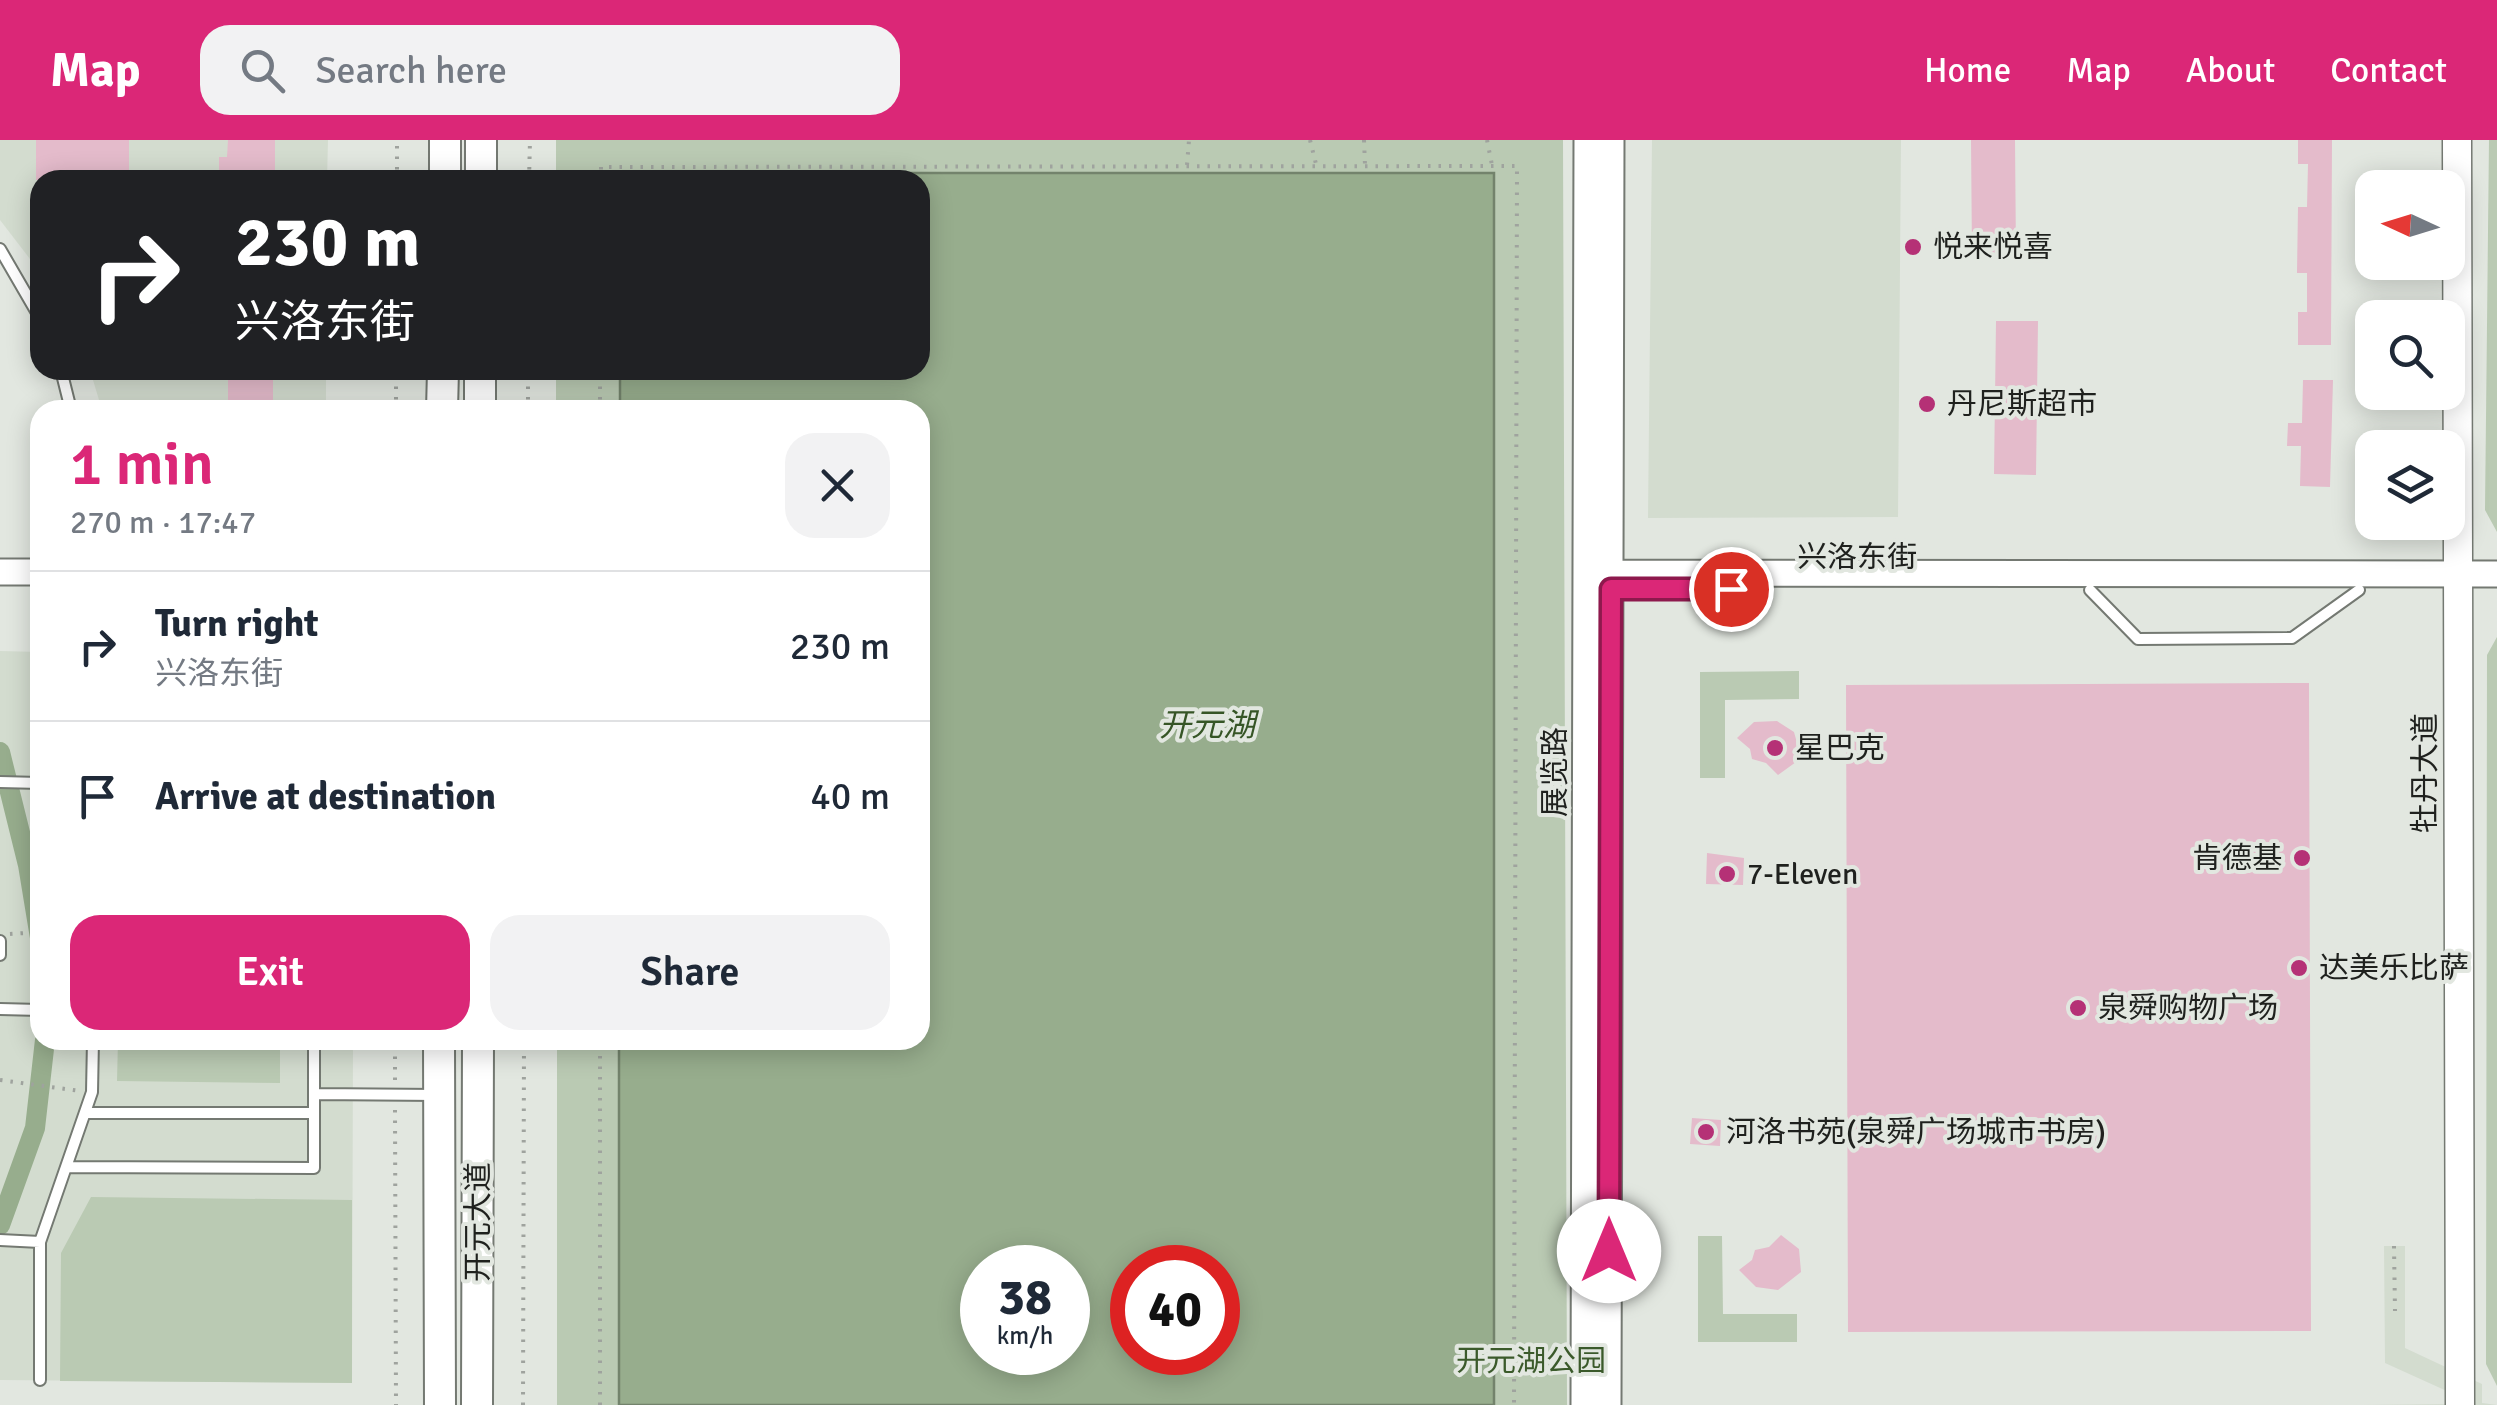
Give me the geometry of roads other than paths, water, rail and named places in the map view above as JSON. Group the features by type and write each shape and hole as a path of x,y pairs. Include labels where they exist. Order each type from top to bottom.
{"main road":[{"path":"445,140 445,170"},
{"path":"480,170 481,140"},
{"name":"牡丹大道","path":"2457,140 2460,1405"},
{"name":"开元大道","path":"440,1050 440,1405"},
{"name":"开元大道","path":"477,1405 478,1050"}],"street":[{"name":"展览路","path":"1587,140 1603,581 1608,1405"},
{"name":"展览路","path":"1584,1405 1611,140"},
{"path":"0,572 30,572"},
{"name":"兴洛东街","path":"1603,581 2090,590 2359,590 2457,582 2497,574"},
{"name":"兴洛东街","path":"1603,581 2457,582 2497,590"},
{"path":"0,585 30,585"}],"lane":[{"path":"0,250 30,301"},
{"path":"2090,590 2138,638 2292,638 2359,590"},
{"path":"0,782 30,783"},
{"path":"0,938 0,955"},
{"path":"1,1009 30,1010"},
{"path":"40,1380 39,1242 92,1092 92,1050"},
{"path":"66,1167 314,1168 314,1050"},
{"path":"314,1094 440,1094"},
{"path":"85,1112 314,1113"},
{"path":"0,1240 39,1242"}],"water":[{"name":"开元湖","path":"930,173 1494,173 1494,1405 619,1405 619,1050 930,1050 930,400 620,400 620,380 930,380"}],"waterway":[{"path":"0,752 30,877"},
{"path":"0,1225 35,1128 44,1050"}],"place":[{"name":"悦来悦喜","path":"1913,247"},
{"name":"丹尼斯超市","path":"1927,404"},
{"name":"星巴克","path":"1775,748"},
{"name":"肯德基","path":"2302,858"},
{"name":"7-Eleven","path":"1727,874"},
{"name":"达美乐比萨","path":"2299,968"},
{"name":"泉舜购物广场","path":"2078,1008"},
{"name":"河洛书苑(泉舜广场城市书房)","path":"1706,1132"}],"park label":[{"name":"开元湖公园","path":"1531,1361"}]}
